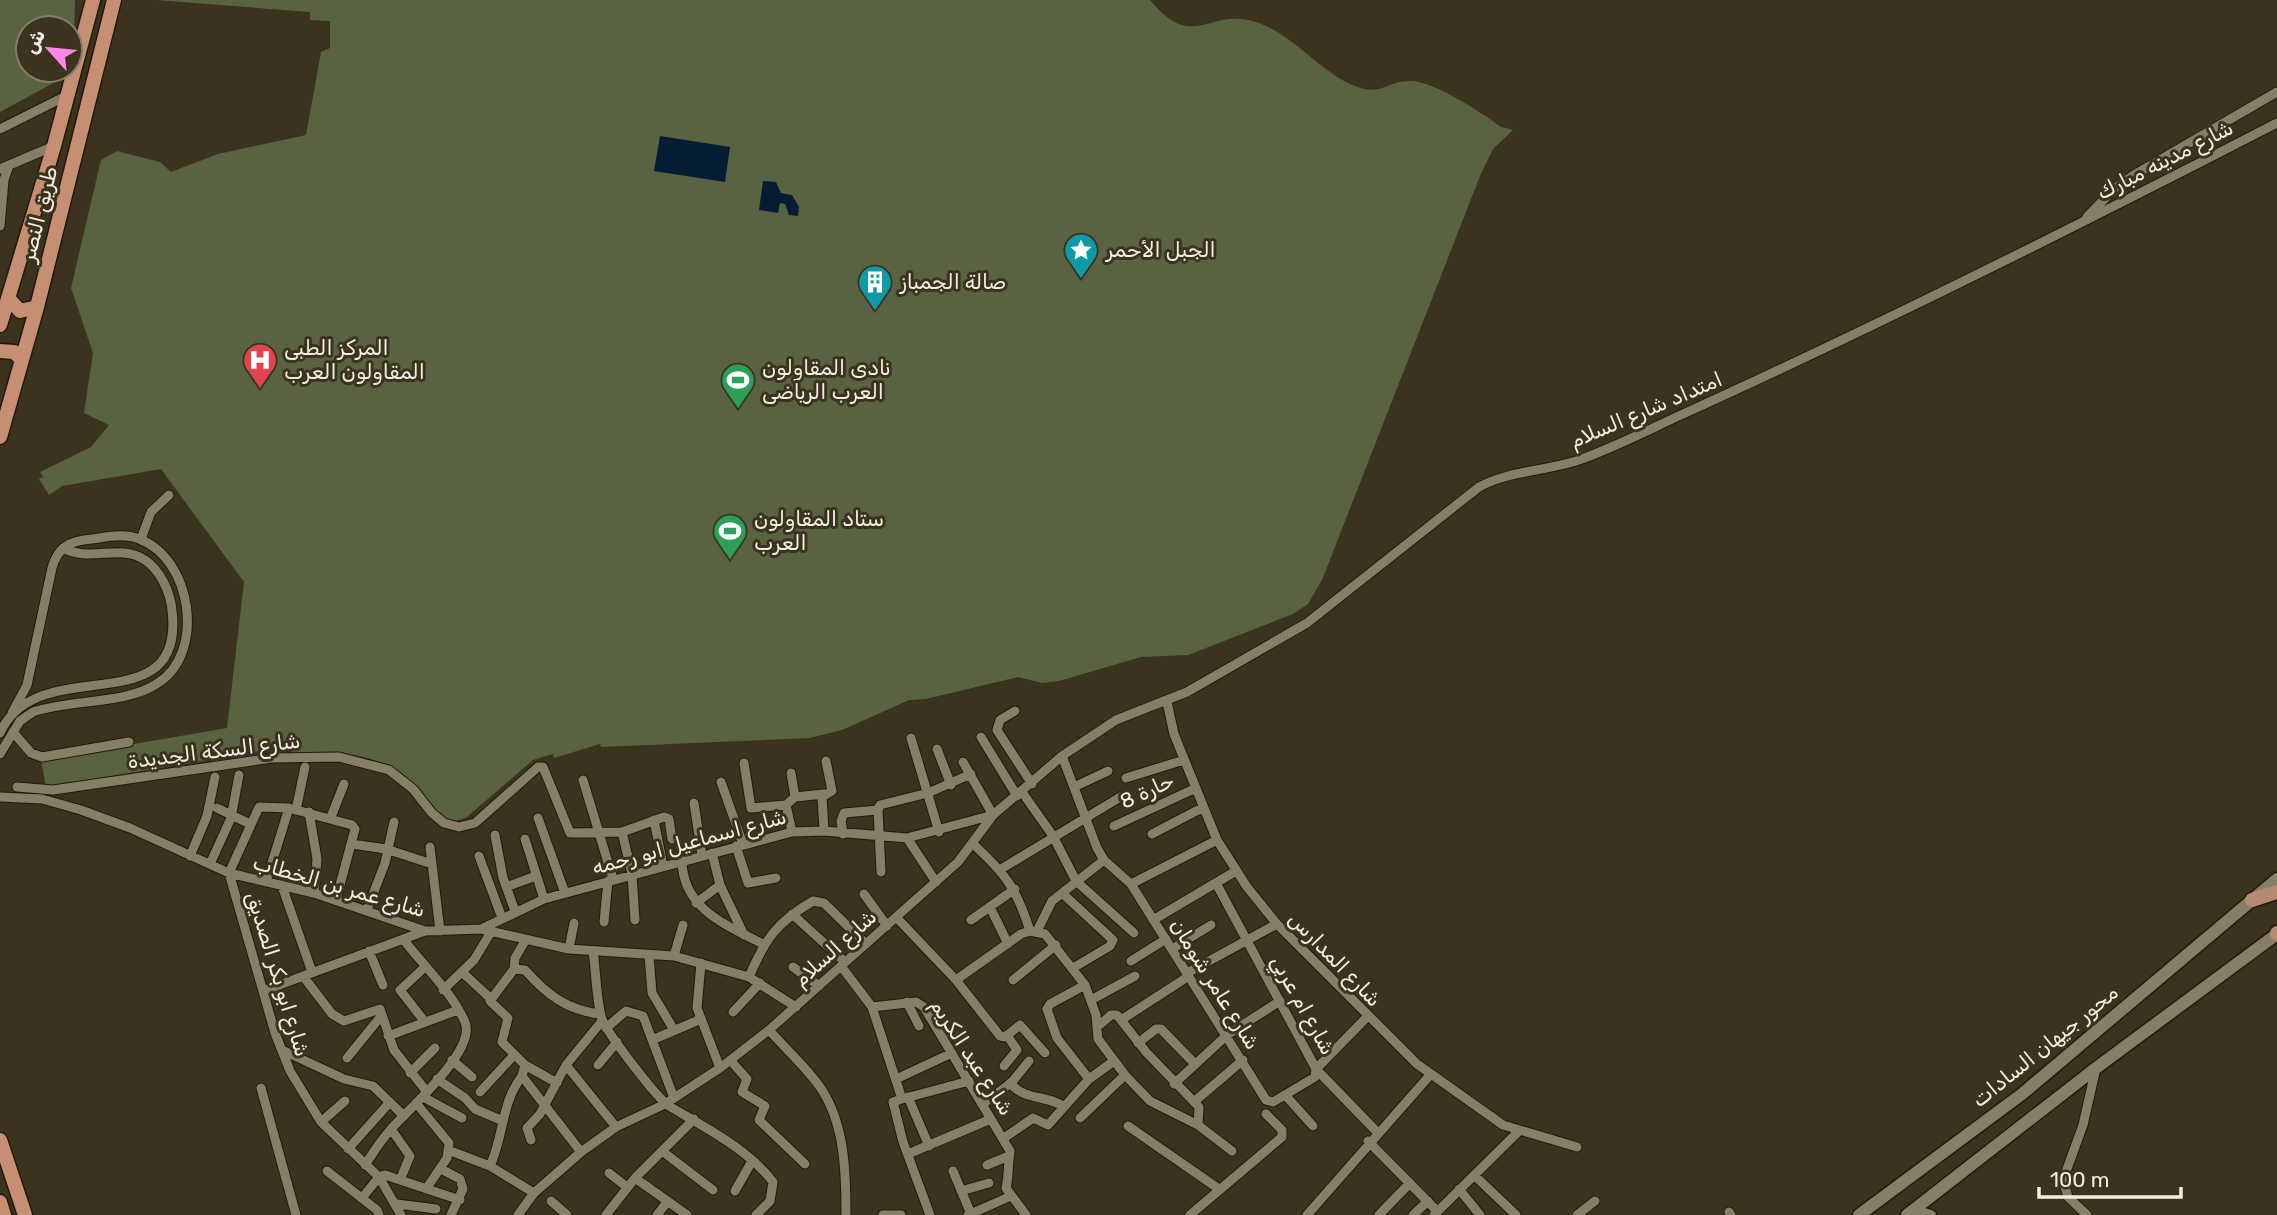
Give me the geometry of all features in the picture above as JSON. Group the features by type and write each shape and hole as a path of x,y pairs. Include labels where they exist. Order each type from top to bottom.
{"highway":[{"name":"طريق النصر","path":"0,325 54,146 93,0"},
{"name":"طريق النصر","path":"0,437 37,307 114,0"},
{"path":"8,298 20,311 37,307"},
{"path":"0,351 13,352 22,360"},
{"path":"0,1140 25,1215"},
{"path":"0,1202 4,1215"}],"main road":[{"name":"محور جيهان السادات","path":"1859,1215 2022,1094 2277,879"},
{"name":"محور جيهان السادات","path":"2252,901 2277,892"},
{"path":"1910,1212 2096,1068 2277,934"}],"street":[{"name":"شارع مدينه مبارك","path":"2086,218 2108,194 2134,175 2277,92"},
{"path":"0,129 68,95"},
{"name":"شارع مدينه مبارك","path":"2086,218 2143,192 2277,123"},
{"path":"0,226 4,167 54,146"},
{"path":"2134,175 2143,192"},
{"name":"امتداد شارع السلام","path":"1167,702 1307,623 1489,482 1574,461 1606,449 1833,346 2049,240 2086,218"},
{"path":"141,539 151,512 169,495"},
{"path":"0,754 5,736 12,713 27,685 54,562 63,548 81,540 123,536 141,539 157,549 178,579 186,604 184,646 177,664 159,683 135,693 37,710 24,717 5,736"},
{"path":"12,713 36,696 136,678 153,671 166,657 172,642 173,613 165,586 153,567 134,555 120,552 87,556 63,548"},
{"path":"165,586 178,579"},
{"path":"153,671 159,683"},
{"path":"36,696 37,710"},
{"name":"شارع السلام","path":"518,1215 534,1193 581,1152 616,1127 669,1101 720,1068 769,1030 936,882 973,844 993,815 1062,756 1116,720 1167,702"},
{"name":"شارع المدارس","path":"1167,702 1171,724 1194,789 1217,840 1236,871 1277,924 1401,1051 1431,1074 1503,1125 1577,1147"},
{"path":"1015,711 1000,720 997,730 1032,784"},
{"path":"5,736 43,757 129,742"},
{"path":"981,737 1019,794 1052,836 1076,881 1134,933"},
{"path":"911,738 939,832"},
{"path":"937,749 951,785"},
{"path":"956,980 1008,944 1033,931 1047,909 1062,893 1104,860 1062,756"},
{"name":"شارع السكة الجديدة","path":"17,788 53,790 272,758 339,757 389,770 413,789 444,823 459,827 475,823 538,767 547,771 568,831 574,834 598,830"},
{"path":"1126,778 1184,760"},
{"path":"744,763 751,808 786,805 795,797 832,791 826,761"},
{"path":"964,762 993,815"},
{"path":"266,882 293,809 305,767"},
{"path":"1074,787 1108,771"},
{"path":"791,773 795,797"},
{"path":"881,872 878,810 885,802 928,793 971,774"},
{"path":"210,864 232,814 239,775"},
{"path":"190,856 207,816 215,777"},
{"path":"583,780 611,880 604,922"},
{"path":"721,782 748,883 776,878"},
{"path":"331,817 344,784"},
{"name":"حارة 8","path":"1114,826 1194,789"},
{"path":"824,794 824,831"},
{"path":"1001,869 1122,796"},
{"name":"شارع عمر بن الخطاب","path":"0,797 42,799 81,810 130,828 229,873 314,893 425,931 486,930 569,949 674,956 749,977 796,1007"},
{"path":"694,803 707,855 744,935"},
{"path":"786,805 792,832"},
{"path":"229,873 259,807 293,809 331,817 352,825 355,829 337,900"},
{"path":"217,808 250,824"},
{"path":"1152,834 1202,808"},
{"path":"843,834 841,821 844,813 878,810"},
{"path":"309,812 317,859 314,893"},
{"name":"شارع اسماعيل ابو رحمه","path":"486,930 515,911 544,899 792,832 824,831 878,838 907,838 939,832 993,815"},
{"path":"538,818 565,893"},
{"path":"598,830 622,832 654,820 669,819 672,839"},
{"path":"654,820 663,866"},
{"path":"368,910 385,863 394,822"},
{"path":"622,832 632,874 635,920"},
{"path":"495,835 506,887 515,911"},
{"path":"907,838 936,882"},
{"path":"525,839 544,899"},
{"path":"1130,884 1217,840"},
{"path":"352,844 386,849 432,864"},
{"path":"973,844 1001,869 1015,889 1033,931"},
{"path":"430,847 440,932"},
{"path":"479,856 502,918"},
{"name":"شارع عامر شومان","path":"1104,860 1130,884 1269,1103 1286,1096"},
{"path":"682,861 682,876 696,903 719,921 763,944"},
{"path":"1153,920 1236,871"},
{"name":"شارع ابو بكر الصديق","path":"229,873 282,1050 300,1090 321,1122 379,1177 401,1215"},
{"path":"506,887 536,876"},
{"name":"شارع ام عربي","path":"1216,883 1316,1069 1377,1132"},
{"path":"696,903 720,885"},
{"path":"282,886 308,974 337,1018 353,1020 381,1012"},
{"path":"971,920 1015,889"},
{"path":"1062,893 1112,940 1110,946 1073,968"},
{"path":"864,894 887,926"},
{"path":"749,977 763,944 792,914 813,901 824,903 866,944"},
{"path":"990,907 1008,944"},
{"path":"792,914 843,964 872,1007 896,1079 929,1146"},
{"path":"896,917 956,980 1000,1036 1007,1035 1020,1025 1045,1053"},
{"path":"569,949 573,923"},
{"path":"1121,1020 1188,974 1277,924"},
{"path":"674,956 683,925"},
{"path":"1172,948 1211,925"},
{"path":"443,990 463,973 486,930"},
{"path":"263,991 425,931"},
{"path":"1033,931 1045,934 1056,945 1085,985 1091,1000 1098,1039 1125,1074 1150,1101 1198,1125 1232,1151"},
{"path":"1131,961 1166,939"},
{"path":"365,1165 391,1129 437,1079 468,1035 466,1023 458,1010 403,940"},
{"path":"490,998 514,969 515,958 525,941"},
{"path":"1013,980 1056,945"},
{"path":"369,951 383,985"},
{"path":"593,951 603,1021 617,1042 669,1101 752,1161 773,1182 770,1201 762,1213"},
{"path":"649,956 650,986 674,1030"},
{"path":"701,962 696,996 701,1019 720,1068"},
{"path":"425,967 400,990 425,1022"},
{"path":"793,967 819,986"},
{"path":"514,969 525,970 544,991 603,1021"},
{"path":"463,973 490,998 490,1003 508,1018 502,1042 525,1065 557,1083"},
{"path":"1091,1000 1135,976"},
{"path":"733,1012 760,983"},
{"path":"1085,985 1050,1004 1047,1009 1057,1038 1088,1079"},
{"path":"1174,1084 1227,1035 1280,1001"},
{"path":"907,1002 919,1026"},
{"name":"شارع عبد الكريم","path":"872,1007 907,1002 916,1002 924,1007 1004,1139 1009,1156 1010,1176 1006,1188 1011,1196"},
{"path":"531,1140 526,1129 545,1104 566,1065 603,1021 626,1011 643,1016 659,1006"},
{"path":"388,1036 458,1010"},
{"path":"381,1012 388,1036 448,1139 448,1150 441,1168 429,1180 426,1189"},
{"path":"347,1058 381,1012"},
{"path":"1097,1027 1114,1014 1121,1020 1174,1084 1195,1101 1201,1114 1198,1125"},
{"path":"643,1016 669,1101"},
{"path":"1313,1126 1286,1096 1315,1077 1316,1069 1367,1017"},
{"path":"652,1040 701,1019"},
{"path":"1138,1043 1156,1028 1161,1029 1195,1064"},
{"path":"769,1030 821,1088 829,1105 844,1159 846,1215"},
{"path":"1004,1066 1017,1050 1007,1035"},
{"path":"598,1065 617,1042"},
{"path":"410,1073 435,1048"},
{"path":"282,1050 344,1079 373,1086 404,1116"},
{"path":"896,1079 952,1053"},
{"path":"480,1092 514,1055"},
{"path":"452,1060 472,1077"},
{"path":"730,1060 747,1079 742,1092 765,1106 759,1120 804,1164"},
{"path":"1195,1101 1243,1060"},
{"path":"983,1104 1010,1083 1029,1061"},
{"path":"1004,1139 1033,1118 1048,1125 1088,1079 1114,1061"},
{"path":"490,1166 508,1096 522,1076 525,1065"},
{"path":"566,1065 616,1127"},
{"path":"2087,1215 2068,1197 2063,1180 2083,1125 2096,1068"},
{"path":"1080,1118 1125,1074"},
{"path":"1307,1215 1368,1141 1431,1074"},
{"path":"522,1076 581,1152"},
{"path":"437,1079 461,1095 475,1109 503,1121"},
{"path":"930,1215 892,1106 905,1098 969,1081"},
{"path":"1010,1083 1025,1096 1056,1101 1064,1107"},
{"path":"261,1088 296,1215"},
{"path":"422,1097 462,1118"},
{"path":"321,1122 345,1101"},
{"path":"348,1149 390,1102"},
{"path":"1190,1215 1282,1137 1282,1130 1266,1114"},
{"path":"619,1215 608,1212 635,1178 694,1119"},
{"path":"908,1154 991,1119"},
{"path":"1128,1126 1219,1189"},
{"path":"391,1129 410,1156 400,1180"},
{"path":"1368,1141 1428,1202 1435,1213 1518,1131"},
{"path":"448,1150 490,1166 534,1193"},
{"path":"662,1151 713,1190"},
{"path":"987,1165 1009,1156"},
{"path":"735,1191 752,1161"},
{"path":"441,1168 460,1179 463,1189 452,1215"},
{"path":"327,1171 379,1215"},
{"path":"953,1171 970,1214 989,1212 1011,1196 1026,1215"},
{"path":"609,1172 627,1188"},
{"path":"1474,1175 1516,1215"},
{"path":"362,1198 379,1177 400,1180 460,1200"},
{"path":"635,1178 687,1215"},
{"path":"961,1191 989,1183"},
{"path":"1379,1215 1410,1183"},
{"path":"1459,1189 1480,1215"},
{"path":"551,1201 568,1215"},
{"path":"657,1215 668,1201"},
{"path":"1577,1215 1595,1201"},
{"path":"1413,1215 1428,1202"},
{"path":"397,1204 436,1209"},
{"path":"1910,1212 1931,1215"},
{"path":"883,1215 901,1215"}],"green space":[{"path":"0,0 75,0 75,14 14,14 14,84 52,84 0,112"},
{"name":"نادى المقاولون العرب الرياضى","path":"156,0 1150,0 1165,16 1178,24 1190,26 1239,19 1256,22 1283,35 1329,72 1355,86 1371,90 1403,81 1420,82 1457,99 1501,127 1513,130 1493,149 1480,176 1322,580 1308,604 1293,614 1188,655 1141,657 1059,681 1042,683 1018,677 926,699 909,700 842,730 810,738 601,747 600,744 554,758 553,754 533,760 467,817 457,820 441,817 418,787 391,767 342,753 292,755 290,746 46,787 41,760 227,728 244,582 161,469 62,486 49,495 39,479 43,477 40,472 91,447 109,425 84,413 93,353 71,288 101,160 117,151 160,162 171,172 218,154 306,135 321,52 330,48 330,21 310,20 310,12"}],"water":[{"path":"660,136 730,147 725,182 654,171"},
{"path":"763,181 776,182 781,193 792,195 799,207 798,216 789,215 785,204 780,203 778,213 759,210"}],"place":[{"name":"الجبل الأحمر","path":"1081,280"},
{"name":"صالة الجمباز","path":"875,312"},
{"name":"المركز الطبى المقاولون العرب","path":"260,390"},
{"name":"نادى المقاولون العرب الرياضى","path":"738,410"},
{"name":"ستاد المقاولون العرب","path":"730,561"}]}
